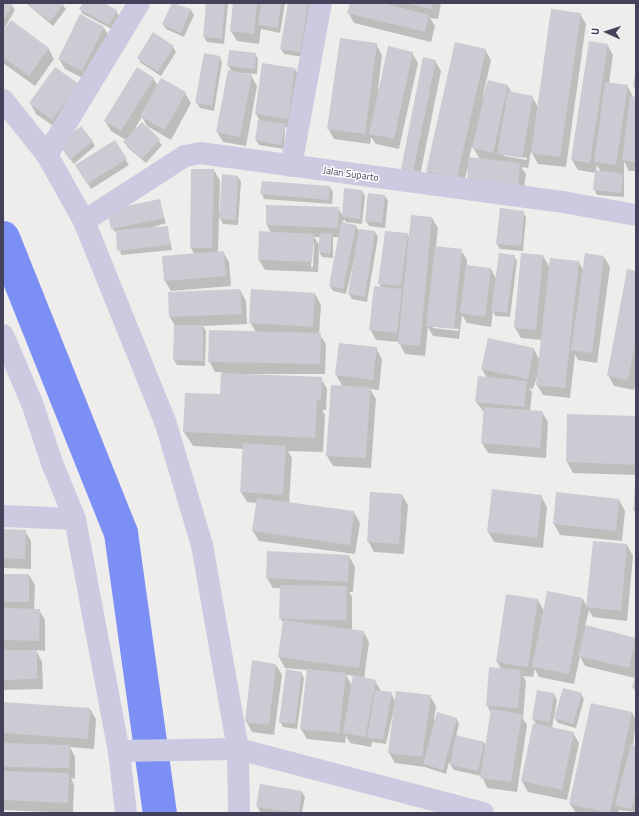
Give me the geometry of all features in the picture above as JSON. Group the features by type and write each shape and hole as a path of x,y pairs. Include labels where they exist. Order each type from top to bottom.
{"street":[{"path":"47,154 139,3"},
{"path":"291,166 321,3"},
{"path":"3,100 47,154 84,221 165,421 202,545 238,749 240,813"},
{"name":"Jalan Suparto","path":"84,221 185,156 200,153 568,203 636,215"},
{"path":"3,335 32,403 52,463 75,519 124,751 126,813"},
{"path":"3,516 75,519"},
{"path":"124,751 238,749 483,813"}],"building":[{"path":"3,3 13,4 3,21"},
{"path":"27,3 63,3 64,4 50,21"},
{"path":"83,3 104,3 117,10 109,25 79,9"},
{"path":"172,3 191,9 181,33 162,24"},
{"path":"206,3 225,3 222,39 203,37"},
{"path":"233,3 257,3 254,34 230,31"},
{"path":"261,3 281,3 278,28 258,25"},
{"path":"288,3 308,3 300,52 280,49"},
{"path":"350,3 383,3 429,15 425,32 347,13"},
{"path":"406,3 433,3 432,9"},
{"path":"551,9 581,13 560,157 531,153"},
{"path":"80,14 104,27 82,71 58,59"},
{"path":"11,20 49,48 29,76 3,57 3,31"},
{"path":"153,32 174,46 158,72 137,58"},
{"path":"340,38 377,43 365,134 327,129"},
{"path":"589,41 608,44 590,163 571,160"},
{"path":"455,42 486,49 457,178 426,171"},
{"path":"388,46 413,52 394,139 369,134"},
{"path":"229,50 256,53 255,69 227,66"},
{"path":"204,53 220,56 212,106 195,103"},
{"path":"423,57 436,60 413,171 401,169"},
{"path":"262,63 295,68 288,119 255,114"},
{"path":"55,67 79,84 52,120 29,103"},
{"path":"137,67 154,78 121,131 104,121"},
{"path":"636,69 636,88 633,87"},
{"path":"228,70 252,75 240,137 216,132"},
{"path":"161,78 186,92 165,130 140,116"},
{"path":"488,80 508,85 493,153 472,148"},
{"path":"605,82 628,85 616,165 594,162"},
{"path":"508,91 533,96 522,158 497,154"},
{"path":"630,96 636,97 636,162 622,160"},
{"path":"258,120 285,124 281,145 255,140"},
{"path":"142,122 160,139 142,159 123,142"},
{"path":"81,126 93,141 70,160 59,144"},
{"path":"115,140 127,159 87,184 75,165"},
{"path":"469,157 520,163 518,186 467,181"},
{"path":"191,169 214,169 212,248 190,248"},
{"path":"595,170 623,174 621,193 593,190"},
{"path":"222,174 238,176 236,220 219,219"},
{"path":"262,181 330,186 329,200 260,194"},
{"path":"344,188 362,190 360,219 342,217"},
{"path":"368,193 385,195 382,223 365,221"},
{"path":"160,199 164,218 111,229 107,210"},
{"path":"266,205 339,207 338,228 266,225"},
{"path":"500,208 524,211 521,246 496,244"},
{"path":"411,215 432,217 420,346 398,344"},
{"path":"341,222 356,225 343,289 329,286"},
{"path":"168,226 170,245 117,251 116,230"},
{"path":"359,229 375,231 365,297 348,294"},
{"path":"259,231 314,234 312,262 258,260"},
{"path":"385,231 408,233 401,286 378,284"},
{"path":"320,233 332,234 330,254 318,252"},
{"path":"435,246 462,249 454,329 426,326"},
{"path":"224,251 226,276 164,281 162,256"},
{"path":"499,253 515,255 507,313 491,311"},
{"path":"521,253 543,255 536,330 514,328"},
{"path":"585,253 604,256 592,353 571,350"},
{"path":"550,258 579,261 565,388 536,385"},
{"path":"466,265 491,268 485,317 460,313"},
{"path":"627,269 636,271 636,339 628,380 607,376"},
{"path":"374,286 402,289 397,333 369,330"},
{"path":"240,289 242,314 169,317 168,292"},
{"path":"251,289 315,293 313,327 249,323"},
{"path":"174,325 203,325 203,361 173,360"},
{"path":"209,330 321,333 320,364 208,362"},
{"path":"488,338 534,348 528,379 481,369"},
{"path":"339,343 377,347 373,380 335,375"},
{"path":"221,373 322,377 321,400 317,400 315,438 183,432 185,393 220,394"},
{"path":"478,376 527,381 524,407 475,402"},
{"path":"331,385 370,387 366,458 326,456"},
{"path":"484,407 543,411 540,448 481,443"},
{"path":"567,414 636,416 636,465 566,462"},
{"path":"243,443 286,446 283,495 240,492"},
{"path":"635,487 636,511 633,511"},
{"path":"492,489 542,495 537,538 487,532"},
{"path":"370,492 402,494 399,544 367,542"},
{"path":"556,492 619,499 616,531 553,524"},
{"path":"257,498 354,511 350,545 252,531"},
{"path":"3,529 26,530 25,559 3,558"},
{"path":"593,541 627,544 621,611 586,607"},
{"path":"267,551 349,555 348,582 266,578"},
{"path":"3,574 29,574 29,602 3,602"},
{"path":"280,585 347,586 346,620 279,619"},
{"path":"547,591 583,598 569,674 532,667"},
{"path":"506,594 538,599 528,667 496,662"},
{"path":"3,608 40,609 39,641 3,640"},
{"path":"283,620 364,631 359,668 278,657"},
{"path":"586,625 636,638 629,668 578,656"},
{"path":"3,650 37,650 37,679 3,680"},
{"path":"252,660 276,664 269,725 245,722"},
{"path":"489,667 521,670 518,708 486,706"},
{"path":"286,669 302,672 295,724 279,722"},
{"path":"307,669 346,673 339,733 300,729"},
{"path":"636,674 636,688 632,687"},
{"path":"353,675 376,680 365,737 343,733"},
{"path":"563,688 582,693 573,724 554,718"},
{"path":"375,690 392,692 383,740 367,737"},
{"path":"537,690 554,693 550,722 532,719"},
{"path":"396,691 431,695 422,757 388,753"},
{"path":"3,702 90,708 88,739 3,733"},
{"path":"591,703 632,712 610,813 569,804"},
{"path":"491,709 522,714 511,782 480,778"},
{"path":"437,712 457,718 443,770 423,764"},
{"path":"533,723 574,732 562,790 521,781"},
{"path":"456,735 484,742 478,771 450,765"},
{"path":"3,743 70,745 69,768 3,767"},
{"path":"631,744 636,746 636,791 631,809 615,805"},
{"path":"3,771 69,773 68,803 3,800"},
{"path":"260,784 302,791 299,813 256,807"}],"waterway":[{"path":"3,238 121,533 160,813"}]}
